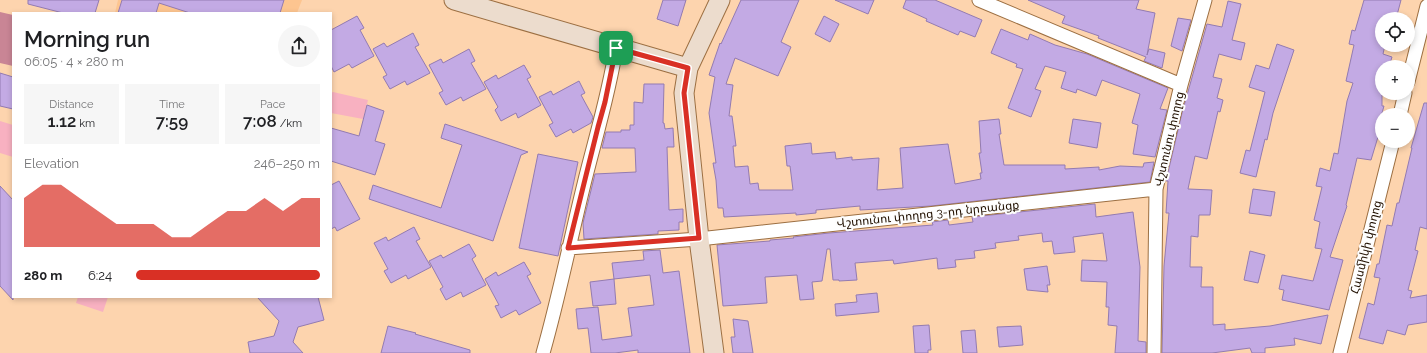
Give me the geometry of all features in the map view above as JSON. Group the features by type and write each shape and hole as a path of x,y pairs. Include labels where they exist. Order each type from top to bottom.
{"main road":[{"path":"454,0 688,68"},
{"path":"714,353 699,238 684,93 688,68 720,0"}],"street":[{"path":"979,0 1181,85"},
{"name":"Վշտունու փողոց","path":"1154,353 1156,189 1181,85 1205,0"},
{"path":"1414,60 1427,6"},
{"path":"543,353 605,102 616,48"},
{"name":"Հասմիկի փողոց","path":"1340,353 1391,148"},
{"name":"Վշտունու փողոց 3-րդ նրբանցք","path":"568,248 699,238 1156,189"}],"shaded area":[{"path":"118,0 302,0 297,12 115,12"},
{"path":"0,12 12,15 12,66 0,63"},
{"path":"332,92 368,100 363,119 332,113"},
{"path":"0,121 12,125 12,157 0,153"},
{"path":"78,298 108,298 103,312 76,303"}],"building":[{"path":"28,0 99,0 95,12 59,12 28,4"},
{"path":"122,0 284,0 280,12 187,12 159,3 156,12 118,12"},
{"path":"663,0 686,0 678,26 657,19"},
{"path":"741,0 799,0 781,42 791,47 778,76 735,58 726,84 733,85 729,116 732,116 736,146 733,146 735,167 748,166 750,184 758,183 759,190 793,190 790,166 787,166 785,146 811,143 812,154 835,152 836,159 852,157 852,160 879,158 877,190 903,188 900,148 948,144 955,184 981,179 980,173 982,173 979,153 981,153 979,121 999,119 1001,134 999,134 1004,165 1065,165 1065,169 1099,167 1099,170 1120,166 1143,167 1144,163 1154,162 1150,182 931,206 860,210 860,206 816,210 816,213 796,215 796,213 724,217 723,208 718,208 713,163 716,163 709,113 715,77 709,75 720,43 721,44"},
{"path":"835,0 874,0 868,14"},
{"path":"906,0 935,0 982,20 975,37 960,31 958,35 926,21 927,19 903,8"},
{"path":"1028,0 1139,0 1136,9 1155,13 1147,55 1149,49 1165,53 1162,68 1144,61 1146,57 1098,38 1099,36 1062,23 1065,16"},
{"path":"1364,0 1401,0 1398,12 1375,12 1375,52 1383,52 1383,54 1392,57 1391,60 1375,60 1375,100 1382,100 1382,106 1384,106 1383,108 1375,108 1375,147 1371,160 1357,158 1347,206 1330,257 1343,260 1329,310 1282,300 1284,290 1279,289 1282,275 1313,281 1322,249 1315,248 1320,222 1314,220 1322,187 1316,186 1320,168 1330,171 1334,153 1338,154 1347,101 1353,83 1346,81 1354,45 1349,44 1352,30 1355,31"},
{"path":"1228,1 1241,4 1232,40 1245,43 1241,60 1219,54 1213,77 1222,79 1217,98 1223,100 1220,112 1218,111 1207,159 1195,156 1188,189 1212,190 1210,215 1199,215 1198,237 1191,236 1190,267 1202,267 1201,287 1213,287 1213,325 1225,324 1225,330 1270,326 1328,315 1321,344 1294,338 1295,345 1265,348 1265,353 1252,353 1250,348 1212,353 1162,353 1164,266 1169,213 1166,213 1168,181 1166,181 1182,113 1207,24 1222,27"},
{"path":"357,16 364,28 360,30 374,56 352,68 349,64 334,72 332,68 332,29"},
{"path":"824,16 839,24 830,42 815,34"},
{"path":"1178,18 1191,20 1182,51 1171,46"},
{"path":"1001,29 1028,40 1030,34 1055,45 1087,54 1168,88 1160,109 1167,110 1155,157 1133,154 1138,125 1132,123 1140,94 1102,80 1096,96 1077,89 1076,93 1061,88 1066,72 1045,66 1035,89 1041,91 1031,117 1008,108 1023,69 1016,67 1017,64 991,53"},
{"path":"413,33 419,45 415,47 430,73 407,85 405,81 390,89 383,77 387,75 373,49 384,43 387,47"},
{"path":"1277,44 1294,50 1273,113 1267,140 1265,139 1256,177 1240,173 1246,150 1250,151 1265,92 1249,87 1256,65 1269,69"},
{"path":"469,49 475,61 471,63 486,89 463,101 461,97 446,105 439,93 443,91 429,65 441,59 443,63"},
{"path":"524,65 531,77 527,79 541,105 518,118 516,113 501,121 495,110 498,107 484,82 496,75 498,79"},
{"path":"0,73 12,77 12,109 0,106"},
{"path":"579,81 585,93 581,95 593,117 591,123 573,133 571,129 556,137 549,125 553,123 539,97 551,91 553,95"},
{"path":"644,84 664,84 663,123 665,129 673,128 674,147 667,147 669,210 683,209 683,222 679,222 679,230 658,231 658,234 584,239 583,223 595,174 636,172 635,148 602,148 606,132 621,132 621,130 630,130 630,125 634,125 634,102 643,103"},
{"path":"1424,103 1427,103 1427,229 1420,227 1415,250 1418,251 1408,290 1412,291 1410,298 1427,295 1427,322 1408,325 1405,335 1387,330 1383,344 1359,338 1368,303 1374,305 1380,278 1374,277 1377,264 1379,264 1387,225 1392,226 1397,203 1399,203 1412,148 1415,148 1415,134"},
{"path":"367,105 384,111 375,141 385,144 375,175 332,161 332,128 359,136"},
{"path":"1073,119 1101,123 1097,148 1069,143"},
{"path":"445,124 528,152 521,155 493,241 369,199 373,185 441,208 462,145 441,138"},
{"path":"538,154 578,162 558,256 519,248"},
{"path":"339,181 360,219 337,231 335,227 332,228 332,184"},
{"path":"0,186 12,199 13,300 0,286"},
{"path":"1253,189 1275,192 1271,216 1249,213"},
{"path":"1095,204 1096,217 1133,212 1140,267 1138,341 1146,342 1146,353 1115,353 1117,326 1108,325 1109,307 1106,307 1107,282 1081,281 1082,260 1107,261 1103,233 1073,237 1075,252 1054,254 1052,241 1043,242 1042,233 1018,236 1019,240 995,243 996,248 974,251 975,258 955,260 956,267 938,269 937,258 894,264 893,260 855,263 857,280 833,280 830,249 827,249 822,281 812,282 814,299 800,300 797,275 765,277 767,303 723,306 717,245 770,241 829,233 933,225 932,222 948,220 949,225 973,222 972,217"},
{"path":"414,227 420,239 416,241 431,267 408,279 406,275 391,283 384,271 388,269 374,243 386,237 388,241"},
{"path":"469,244 476,256 472,259 486,285 463,297 461,292 446,300 440,289 443,287 429,261 441,255 443,258"},
{"path":"660,250 663,273 679,271 690,353 638,353 638,350 615,353 591,353 588,328 578,329 576,309 598,307 602,340 632,336 628,308 654,305 650,275 614,279 612,263 644,260 643,251"},
{"path":"1250,251 1265,255 1258,283 1244,280"},
{"path":"524,262 531,274 527,276 541,303 519,315 516,310 501,318 495,306 499,305 485,279 496,272 498,276"},
{"path":"1047,266 1050,285 1047,285 1048,292 1027,290 1024,269"},
{"path":"614,279 616,304 593,306 590,282"},
{"path":"877,293 879,312 836,316 835,304 857,302 856,295"},
{"path":"258,298 318,298 324,320 298,327 293,342 303,353 250,353 248,342 274,336 279,321"},
{"path":"733,319 748,321 753,353 733,353 731,337 735,337"},
{"path":"929,325 931,350 928,350 928,353 915,353 913,326"},
{"path":"388,326 470,350 470,353 381,353"},
{"path":"1021,326 1023,345 999,347 997,327"},
{"path":"975,330 977,353 963,353 961,331"}],"route":[{"path":"616,48 688,68 684,93 699,238 568,248 605,102 616,48"}]}
